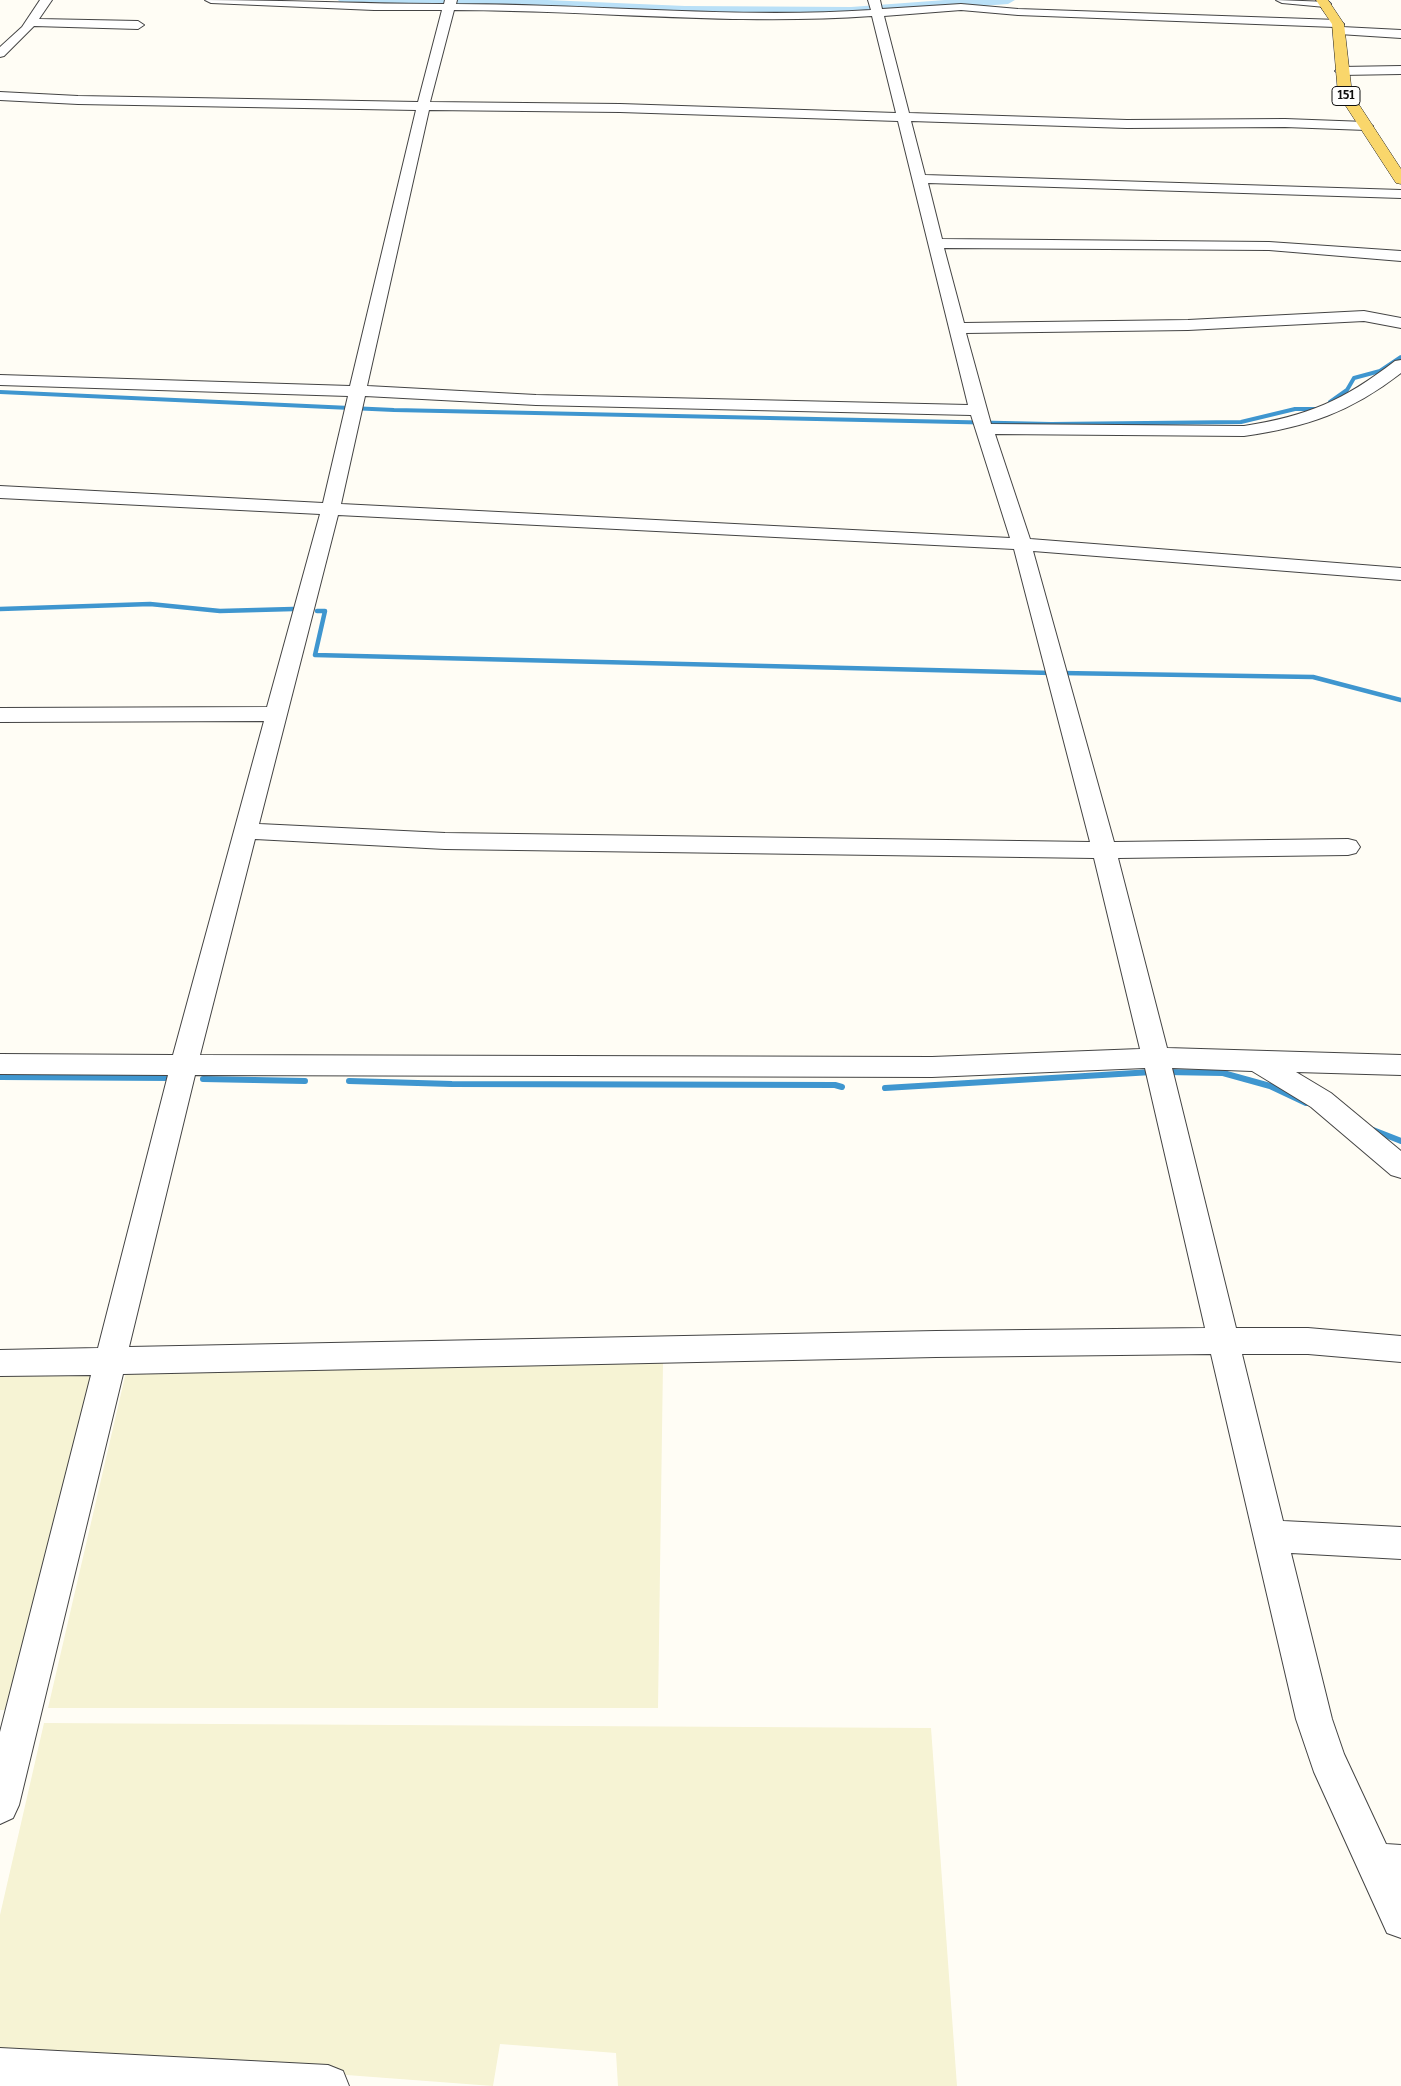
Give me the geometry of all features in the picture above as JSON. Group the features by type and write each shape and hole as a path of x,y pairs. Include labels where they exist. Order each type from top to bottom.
{"main road":[{"path":"1324,2 1338,27"},
{"name":"151","path":"1338,27 1344,94 1401,180"}],"street":[{"path":"211,0 374,8 451,3 685,14 840,15 876,8 966,7 1018,12 1338,27 1401,34"},
{"path":"1282,0 1324,2"},
{"path":"0,1806 184,1064 277,714 359,392 423,106 451,3"},
{"path":"0,53 31,22 44,4 60,8"},
{"path":"876,8 888,60 906,118 934,243 958,328 978,410 1022,544 1104,850 1314,1719 1327,1759 1388,1863 1401,1919"},
{"path":"31,22 138,25"},
{"path":"1341,71 1401,70"},
{"path":"0,96 78,100 253,102 317,106 620,108 1127,124 1286,123 1366,126"},
{"path":"921,179 1401,194"},
{"path":"934,243 1269,246 1401,256"},
{"path":"958,328 1188,325 1364,316 1401,323"},
{"path":"985,429 1244,431 1280,426 1310,419 1344,406 1376,385 1401,365"},
{"path":"0,380 430,393 536,400 978,410"},
{"path":"0,492 330,507 1022,544 1401,574"},
{"path":"0,715 277,714"},
{"path":"246,830 445,841 1104,850 1348,847"},
{"path":"0,1064 1158,1068 1256,1060 1401,1065"},
{"path":"1256,1060 1321,1100 1401,1167"},
{"path":"0,1363 936,1344 1223,1341 1308,1341 1401,1349"},
{"path":"1270,1536 1401,1542"},
{"path":"0,2068 328,2086"}],"shaded area":[{"path":"663,1363 658,1708 48,1708 126,1372"},
{"path":"96,1368 5,1710 0,1710 0,1370"},
{"path":"44,1723 931,1728 957,2086 618,2086 616,2053 500,2044 493,2086 0,2049 0,1915"}],"waterway":[{"path":"345,0 369,3 512,3 685,10 851,11 1008,0"},
{"path":"1330,402 1347,390 1354,378 1380,371 1401,357"},
{"path":"0,392 394,410 1051,424 1241,422 1295,409 1317,409"},
{"path":"0,609 150,604 220,611 293,609"},
{"path":"317,611 325,611 315,655 1052,673"},
{"path":"1061,673 1313,677 1401,700"},
{"path":"885,1088 1152,1072"},
{"path":"1166,1072 1223,1073 1270,1086 1306,1103"},
{"path":"0,1077 172,1078"},
{"path":"203,1079 305,1081"},
{"path":"349,1081 452,1084 835,1085 842,1087"},
{"path":"1373,1130 1401,1141"}]}
